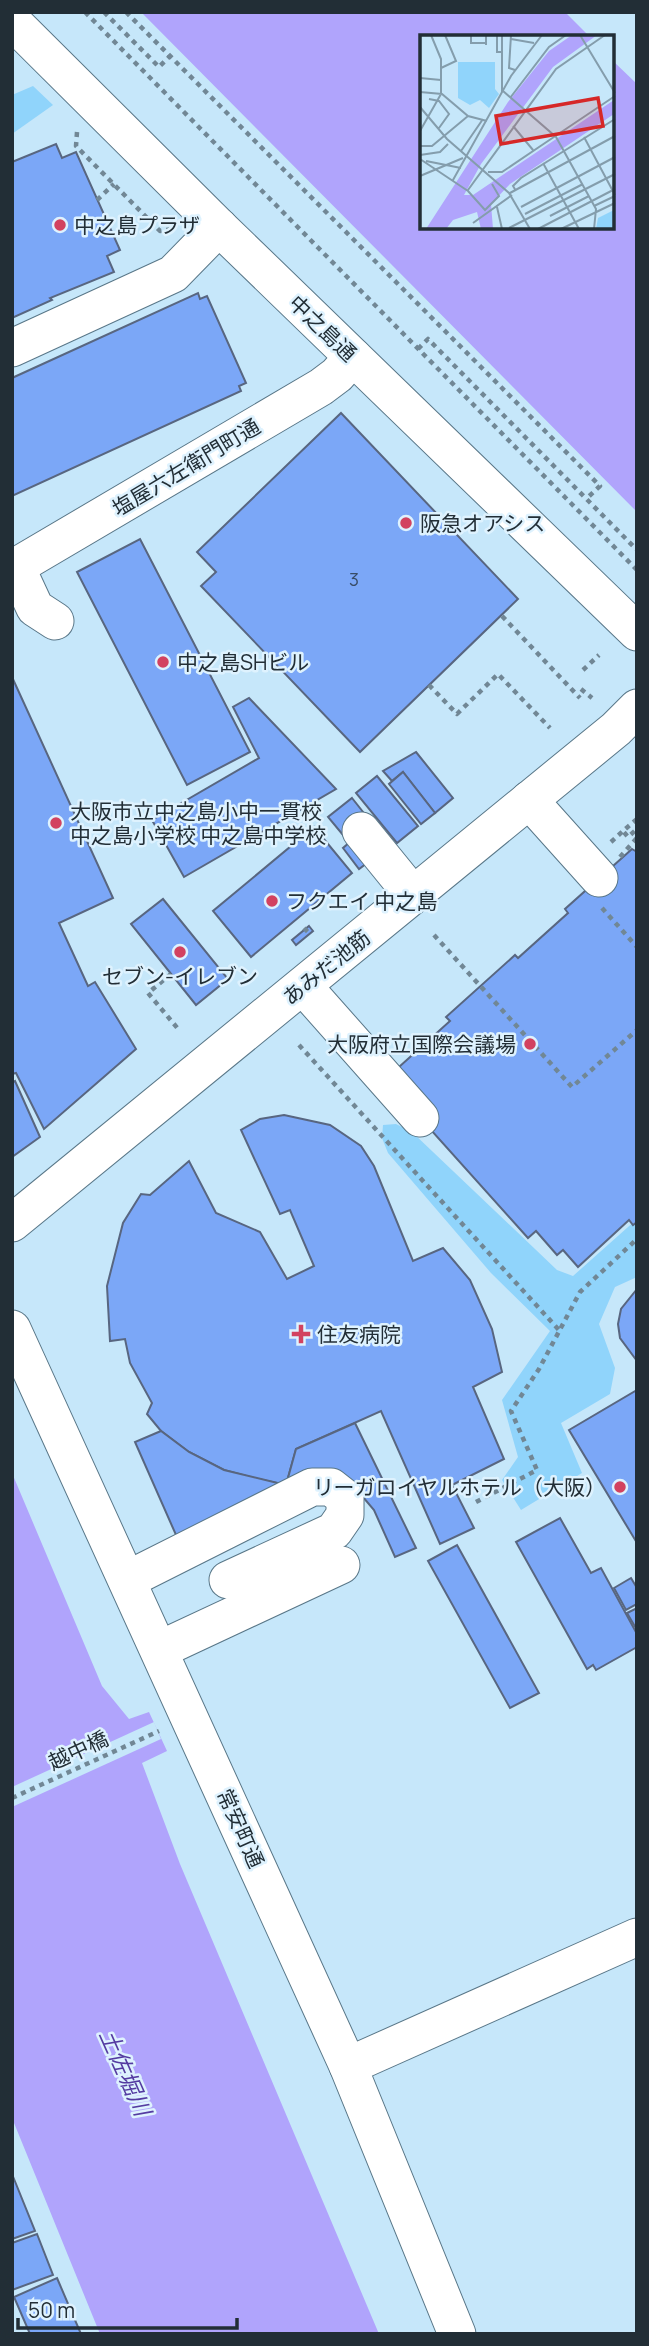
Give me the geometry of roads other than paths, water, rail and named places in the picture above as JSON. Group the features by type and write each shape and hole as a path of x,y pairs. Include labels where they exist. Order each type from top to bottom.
{"street":[{"name":"中之島通","path":"14,25 637,632"},
{"path":"12,348 173,274 219,227"},
{"name":"塩屋六左衛門町通","path":"14,568 321,387 337,375 353,357"},
{"path":"14,568 35,608 55,621"},
{"name":"あみだ池筋","path":"12,1223 303,986 637,708"},
{"path":"528,800 605,871"},
{"path":"360,831 413,895"},
{"path":"303,986 420,1118"},
{"name":"常安町通","path":"12,1329 348,2066 457,2334"},
{"path":"127,1580 312,1487 331,1487 345,1498 345,1516 334,1531 159,1650"},
{"path":"209,1539 236,1596"},
{"path":"236,1596 341,1565"},
{"path":"348,2066 637,1937"}],"water":[{"path":"141,12 565,12 588,35 420,35 420,229 614,229 614,62 637,84 637,512"},
{"name":"土佐堀川","path":"12,1473 102,1686 129,1719 149,1712 167,1751 142,1763 180,1864 379,2334 100,2334 12,2118"}],"place":[{"name":"中之島プラザ","path":"60,225"},
{"name":"阪急オアシス","path":"406,523"},
{"name":"中之島SHビル","path":"163,662"},
{"name":"大阪市立中之島小中一貫校 中之島小学校 中之島中学校","path":"56,823"},
{"name":"フクエイ 中之島","path":"272,901"},
{"name":"セブン-イレブン","path":"180,952"},
{"name":"大阪府立国際会議場","path":"530,1044"},
{"name":"住友病院","path":"301,1334"},
{"name":"リーガロイヤルホテル（大阪）","path":"620,1487"}]}
